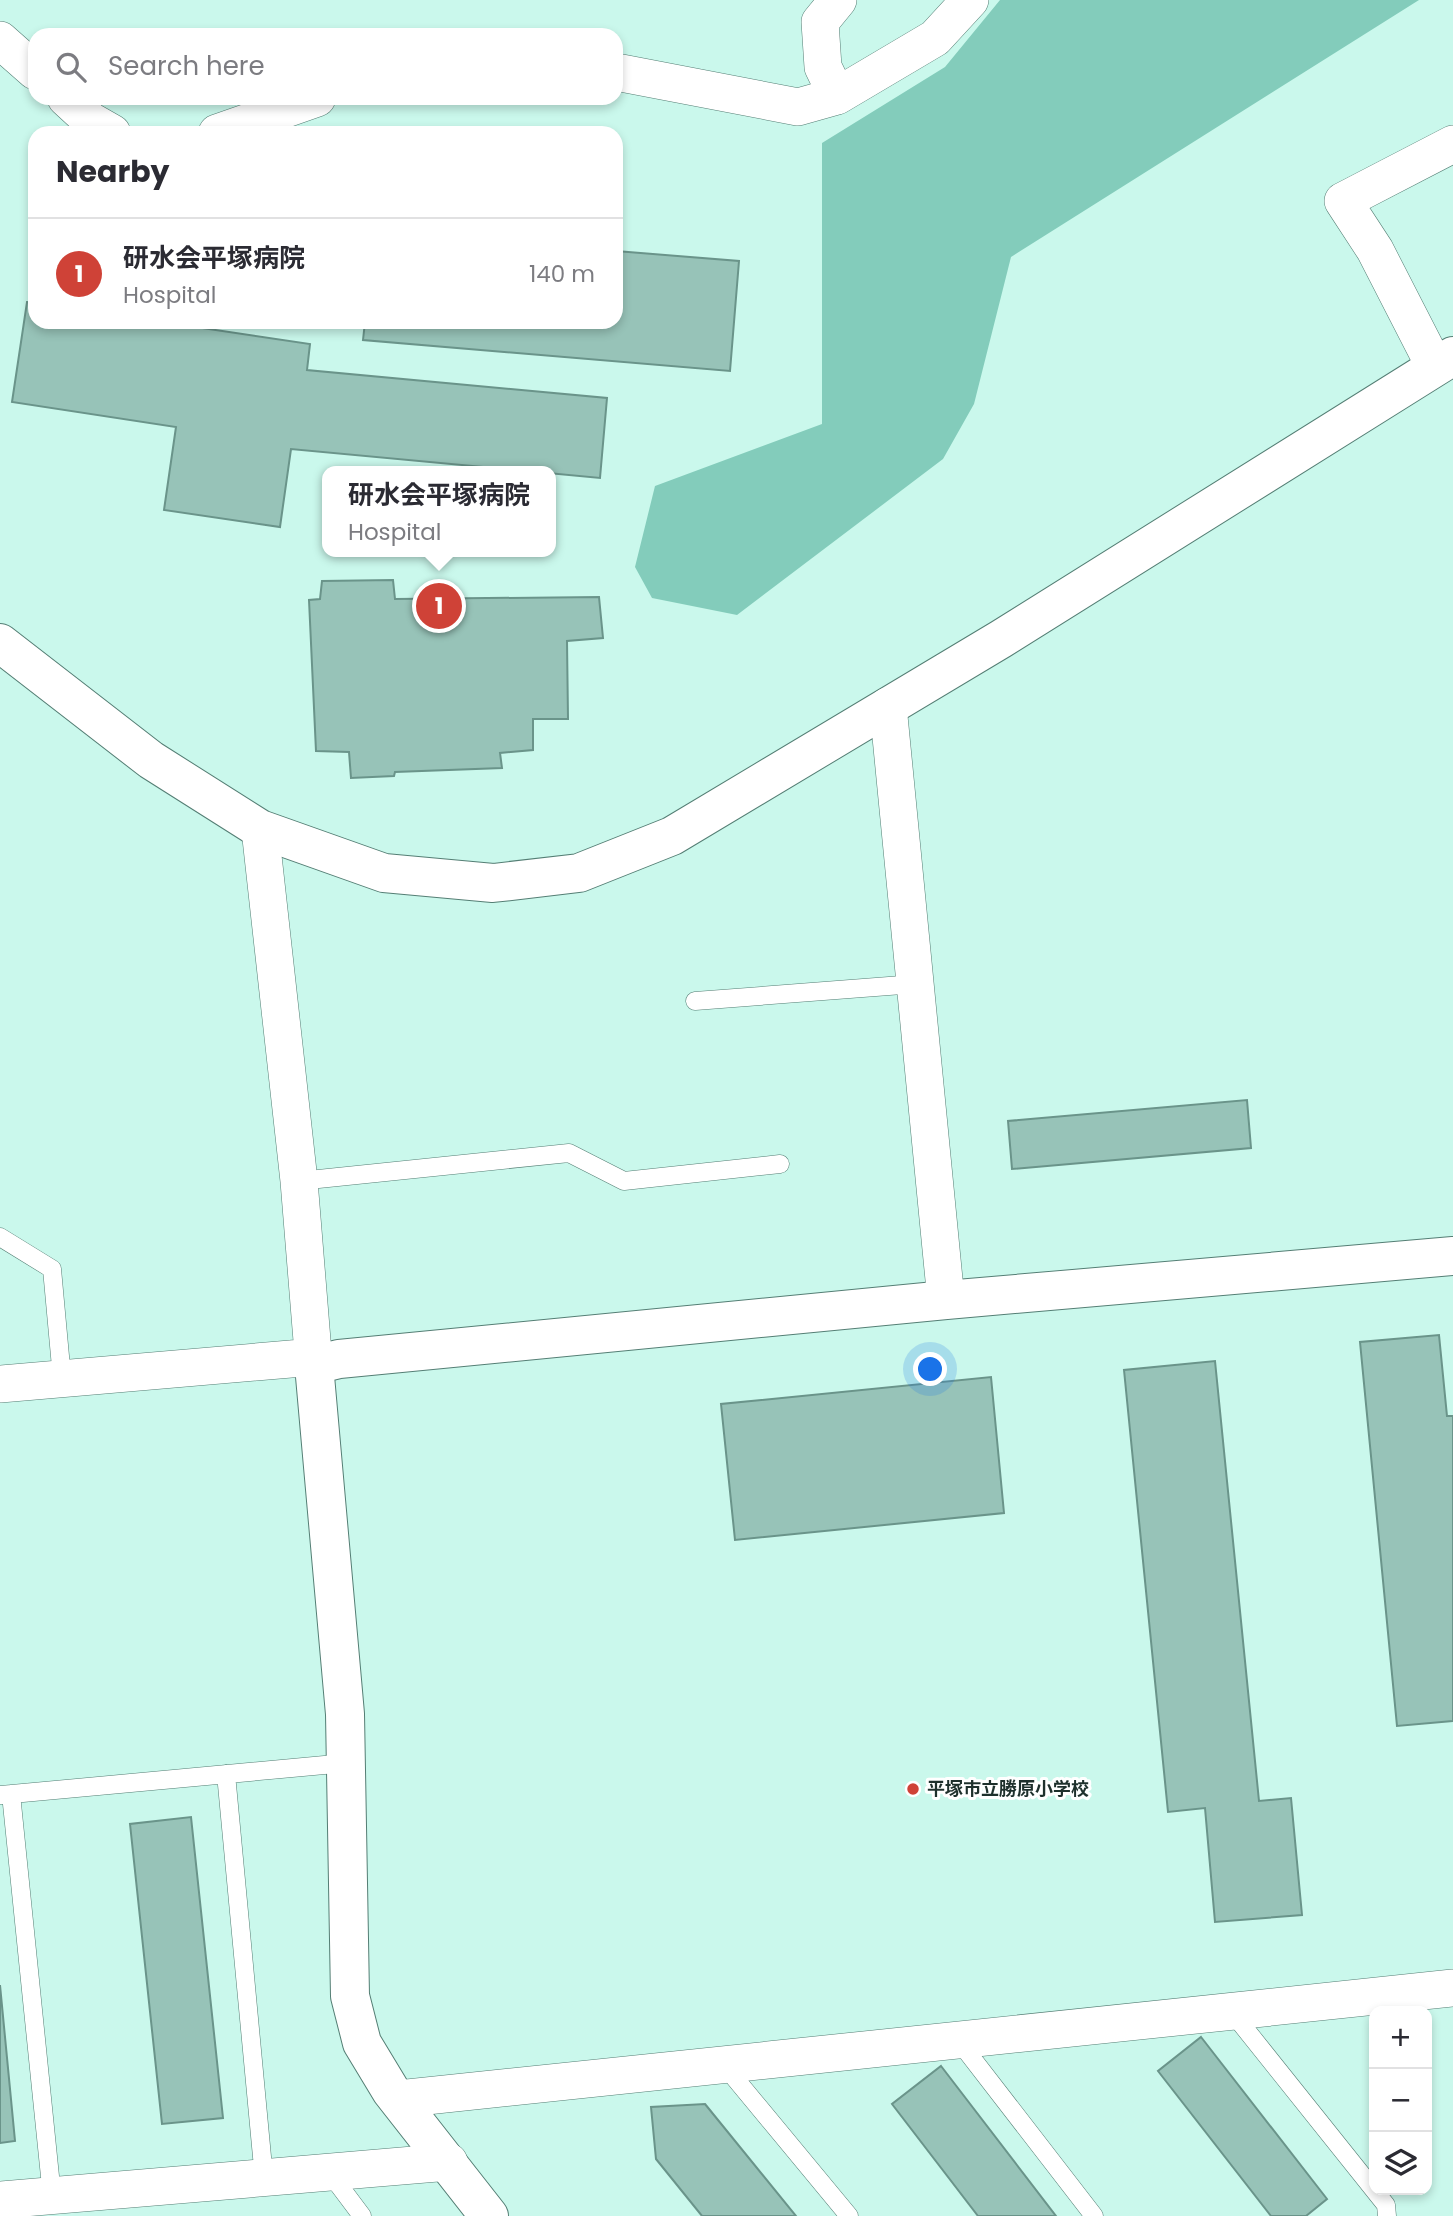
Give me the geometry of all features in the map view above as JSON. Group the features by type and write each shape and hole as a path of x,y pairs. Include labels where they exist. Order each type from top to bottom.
{"street":[{"path":"837,96 823,67 820,22 838,0"},
{"path":"623,73 797,107 837,96 934,38 970,0"},
{"path":"0,40 28,65"},
{"path":"73,105 100,126"},
{"path":"237,126 297,105"},
{"path":"0,643 151,760 260,829 384,873 494,883 579,873 673,836 1001,639 1444,361 1343,201 1453,144"},
{"path":"888,706 946,1300"},
{"path":"260,829 299,1181 345,1714 350,1996 362,2043 398,2099 489,2216"},
{"path":"0,1384 339,1359 946,1300 1453,1256"},
{"path":"398,2099 1453,1988"},
{"path":"0,2200 63,2202 264,2178 449,2162"}],"lane":[{"path":"695,1001 915,984"},
{"path":"299,1181 569,1153 624,1181 780,1164"},
{"path":"0,1237 52,1269 62,1378"},
{"path":"63,2202 5,1794 346,1763"},
{"path":"226,1774 264,2178"},
{"path":"1231,2011 1385,2205 1387,2216"},
{"path":"957,2040 1094,2216"},
{"path":"724,2065 849,2216"},
{"path":"329,2172 362,2216"}],"green space":[{"path":"1000,0 1419,0 1011,257 974,404 943,459 737,615 652,598 635,567 655,486 822,424 822,143 945,67"}],"building":[{"path":"623,252 739,261 730,371 363,340 364,329 623,329"},
{"path":"27,302 28,329 209,329 310,344 307,370 607,398 600,478 556,474 556,466 472,466 291,449 280,527 164,510 176,427 12,402"},
{"path":"393,580 395,599 599,597 603,638 567,641 568,719 533,719 533,750 500,753 502,768 395,772 394,776 351,778 349,752 316,751 309,600 320,599 322,581"},
{"path":"1247,1100 1251,1148 1012,1169 1008,1121"},
{"path":"1439,1335 1447,1416 1453,1416 1453,1721 1397,1726 1360,1342"},
{"path":"1215,1361 1259,1801 1291,1798 1302,1915 1215,1922 1205,1808 1168,1812 1124,1370"},
{"path":"991,1377 1004,1513 735,1540 721,1404"},
{"path":"191,1817 223,2118 162,2124 130,1824"},
{"path":"0,1985 15,2141 0,2143"},
{"path":"1201,2037 1327,2199 1306,2216 1271,2216 1158,2071"},
{"path":"941,2066 1056,2216 978,2216 892,2104"},
{"path":"705,2104 796,2216 702,2216 656,2159 651,2107"}],"place":[{"name":"研水会平塚病院","path":"439,606"},
{"name":"平塚市立勝原小学校","path":"913,1789"}]}
